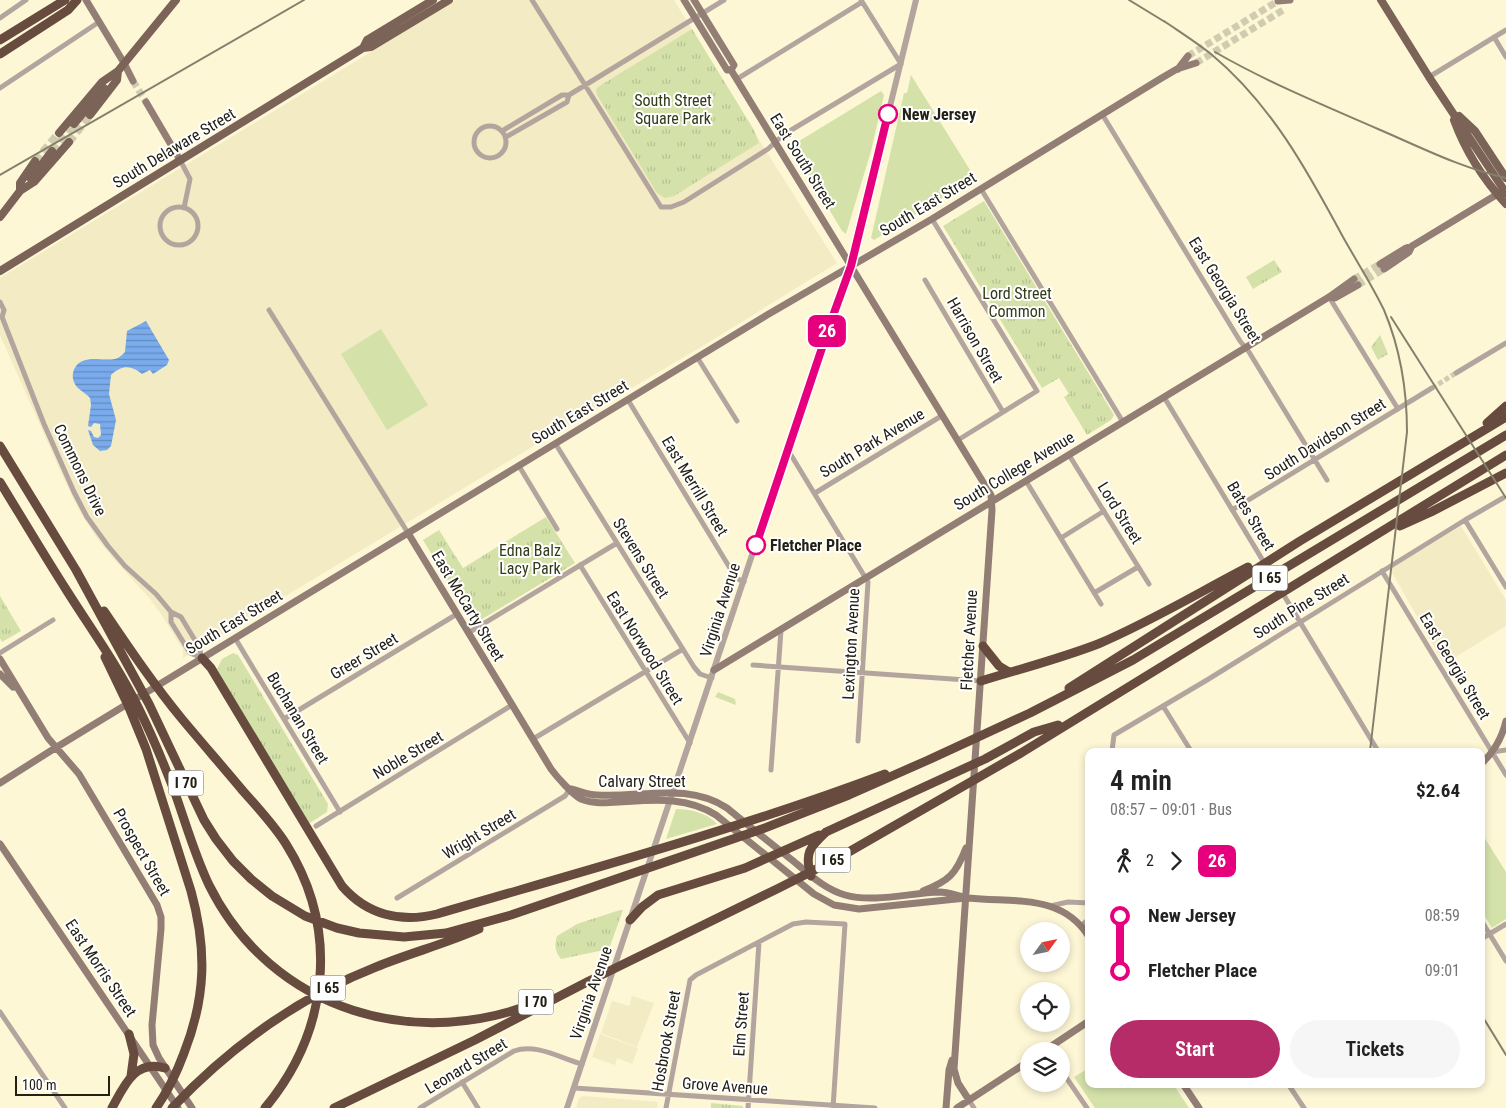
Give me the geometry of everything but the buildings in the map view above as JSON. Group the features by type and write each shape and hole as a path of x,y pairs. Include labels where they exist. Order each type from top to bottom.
{"highway":[{"path":"0,40 66,0"},
{"path":"0,54 68,10 77,0"},
{"path":"1440,455 1480,428 1506,406"},
{"path":"1030,713 1300,541 1506,416"},
{"name":"I 65","path":"172,1108 203,1076 237,1047 271,1022 313,996 376,967 463,936 511,915 762,829 872,785 1030,713 1156,647 1506,434"},
{"name":"I 70","path":"0,446 76,570 142,690 208,828 233,861 261,888 305,916 337,928 374,936 404,937 439,934 511,915"},
{"name":"I 65","path":"334,1108 475,1040 589,981 840,857 1021,753 1068,722 1506,455"},
{"path":"1366,542 1431,512 1506,473"},
{"name":"I 70","path":"0,482 115,664 143,717 167,772 202,870 216,898 233,924 251,946 268,962 301,986 333,1002 365,1014 419,1023 451,1023 503,1014 589,981"},
{"path":"980,681 1065,656 1129,630 1300,541"},
{"path":"76,570 159,690 279,834 294,858 308,889 318,929 321,969 315,1014 305,1042 284,1083 265,1108"},
{"path":"89,625 128,705 146,749 191,891 201,935 202,976 195,1021 179,1066 156,1108"},
{"path":"983,646 999,666 1009,672"},
{"path":"202,658 211,668 342,886 367,907 383,914 400,918 423,918 725,828 818,798 955,748"},
{"path":"630,920 650,900 658,895 745,868 985,759 1034,732 1068,722"},
{"path":"811,876 808,852 811,846 826,832"},
{"path":"112,1108 131,1076 134,1054 129,1034"},
{"path":"131,1076 140,1070 151,1067 165,1068"}],"main road":[{"path":"86,0 133,81"},
{"path":"74,124 106,85 111,74 118,71 176,0"},
{"name":"South Delaware Street","path":"363,48 367,40 433,0"},
{"name":"South Delaware Street","path":"0,271 363,48 371,47 449,0"},
{"name":"East South Street","path":"684,0 727,70 731,70 737,79 851,266"},
{"name":"East South Street","path":"694,0 734,65 731,70"},
{"path":"1278,1 1290,0"},
{"path":"1285,9 1290,0"},
{"path":"1381,0 1449,106 1474,131 1506,178"},
{"name":"South East Street","path":"1177,69 1188,56"},
{"name":"South East Street","path":"0,783 112,712 555,443 932,219 1177,69 1196,63"},
{"path":"90,115 117,80 118,71"},
{"path":"59,133 102,82 108,79"},
{"path":"146,102 180,160"},
{"path":"1449,106 1462,142 1503,192 1506,204"},
{"path":"28,185 34,182 69,142"},
{"path":"0,217 20,191 25,189 52,151"},
{"path":"20,191 20,183 35,161"},
{"path":"1382,266 1409,252 1412,246 1503,192"},
{"name":"Fletcher Avenue","path":"851,266 991,494 992,501 955,1055 955,1078 969,1100"},
{"name":"South College Avenue","path":"714,670 1329,297 1334,298 1356,282"},
{"name":"East McCarty Street","path":"408,533 533,740 556,776 570,789"},
{"name":"Prospect Street","path":"0,659 48,738 78,773 159,909 161,934 152,1036 154,1049 192,1108"},
{"path":"0,674 24,701"},
{"path":"1485,760 1492,752 1501,736 1506,721"},
{"name":"Calvary Street","path":"570,789 597,795 672,796 688,793 709,798 723,805 819,882 840,893 856,897 879,897 942,892 966,898 1041,903 1066,912 1085,932"},
{"name":"Calvary Street","path":"672,796 700,806 716,815 806,888 829,903 852,908 966,898"},
{"path":"916,894 939,885 949,878 958,867 969,841"},
{"name":"East Morris Street","path":"0,844 178,1108"},
{"path":"1059,1042 1085,1024"},
{"name":"Fletcher Avenue","path":"946,1108 948,1070 955,1055"},
{"path":"957,1108 1020,1067"},
{"path":"1186,1088 1199,1108"}],"street":[{"path":"532,0 661,207 671,207 684,202 768,149 783,135 901,64 862,1 737,79"},
{"path":"502,131 562,95 569,95 724,0"},
{"name":"Virginia Avenue","path":"567,1108 828,327 851,266 916,0"},
{"path":"0,18 23,1"},
{"path":"0,88 99,22"},
{"path":"1429,77 1506,30"},
{"path":"1494,37 1506,56"},
{"path":"506,137 567,102 569,95"},
{"name":"East Georgia Street","path":"1102,114 1327,480"},
{"path":"491,126 502,131 506,137 504,150 496,157 486,158 478,152 475,140 481,129 491,126"},
{"path":"180,160 190,179 184,208"},
{"path":"981,188 1123,422"},
{"path":"184,208 194,216 198,224 198,230 190,242 183,245 174,244 162,234 161,222 170,210 184,208"},
{"path":"932,219 1037,391 958,440"},
{"name":"Harrison Street","path":"925,280 1003,412"},
{"path":"1329,297 1398,409"},
{"name":"Commons Drive","path":"0,302 4,310 1,317 44,424 83,509 112,551 125,566 156,594 171,612 181,617 199,647 202,658"},
{"name":"East McCarty Street","path":"269,310 408,533"},
{"path":"1456,373 1506,343"},
{"path":"697,358 737,421"},
{"name":"South Davidson Street","path":"1232,510 1432,388"},
{"name":"Bates Street","path":"1164,397 1376,748"},
{"name":"East Merrill Street","path":"628,400 736,578 744,582"},
{"name":"South Park Avenue","path":"815,493 943,415"},
{"name":"Stevens Street","path":"555,443 697,671 712,678"},
{"name":"Lexington Avenue","path":"788,450 866,578 868,588 858,741"},
{"name":"Lord Street","path":"1069,455 1148,584"},
{"path":"519,466 557,529"},
{"path":"1026,481 1101,604"},
{"name":"South Pine Street","path":"1112,748 1114,735 1503,498"},
{"path":"1061,538 1104,511"},
{"path":"1465,520 1506,587"},
{"path":"468,633 617,543"},
{"name":"East Norwood Street","path":"580,565 690,744"},
{"path":"1094,593 1138,567"},
{"name":"East Georgia Street","path":"1382,571 1506,775"},
{"path":"171,612 171,622 190,653 202,658"},
{"name":"Greer Street","path":"284,719 457,614"},
{"path":"0,653 53,620"},
{"path":"771,770 781,630"},
{"name":"Buchanan Street","path":"235,638 340,812"},
{"path":"533,740 683,649"},
{"path":"753,665 980,681"},
{"name":"Noble Street","path":"316,826 512,705"},
{"path":"1163,706 1189,748"},
{"path":"1492,752 1506,750"},
{"name":"Wright Street","path":"397,898 565,796 570,789"},
{"name":"Calvary Street","path":"1050,906 1068,902 1085,903"},
{"path":"759,942 793,924 801,922 845,924 833,1107"},
{"path":"1081,926 1085,922"},
{"path":"1485,937 1506,924"},
{"path":"1485,926 1506,961"},
{"name":"Hosbrook Street","path":"666,1108 689,984 692,978 759,942"},
{"name":"Elm Street","path":"748,1108 759,942"},
{"path":"0,1012 65,1108"},
{"name":"Leonard Street","path":"420,1108 514,1051 524,1048 535,1048 582,1064"},
{"path":"462,1082 478,1108"},
{"path":"1070,1084 1086,1108"},
{"name":"Grove Avenue","path":"574,1088 833,1107 875,1108"},
{"path":"1291,1088 1304,1108"},
{"name":"Fletcher Avenue","path":"969,1100 974,1108"}],"shaded area":[{"path":"456,0 674,0 837,263 706,344 183,658 183,650 161,614 96,537 78,508 64,479 0,335 0,278"},
{"path":"1461,526 1506,600 1506,626 1444,664 1390,569"},
{"path":"632,996 654,1003 637,1047 601,1033 612,1001 629,1006"},
{"path":"600,1034 638,1048 632,1064 617,1058 615,1065 592,1057"},
{"path":"583,1096 658,1102 657,1108 576,1108 579,1098"}],"green space":[{"name":"South Street Square Park","path":"692,29 754,130 759,143 674,196 665,198 657,193 597,95 596,90"},
{"path":"911,75 975,178 874,240 871,238 904,93 907,93"},
{"path":"881,91 884,95 871,151 846,234 842,231 791,146"},
{"name":"Lord Street Common","path":"984,201 1114,415 1111,420 1087,435 1064,397 1069,394 1059,378 1042,388 943,226"},
{"path":"1274,260 1282,272 1253,289 1246,277"},
{"path":"381,329 428,405 387,430 341,354"},
{"path":"1380,335 1388,354 1378,360 1371,347"},
{"name":"Edna Balz Lacy Park","path":"546,517 575,563 474,624 423,540 439,530 463,568"},
{"path":"0,596 21,631 2,642 0,638"},
{"path":"233,653 238,655 328,804 327,812 308,824 217,669 222,659"},
{"path":"718,692 735,699 736,705 715,697"},
{"path":"676,809 698,812 709,817 717,824 666,839"},
{"path":"1485,838 1506,872 1506,919 1492,928 1485,917"},
{"path":"623,910 609,949 561,959 556,948 557,936 577,924"},
{"path":"1085,1070 1085,1088 1176,1088 1189,1108 1095,1108 1074,1077"},
{"path":"711,1103 743,1106 743,1108 711,1108"}],"water":[{"path":"146,321 169,360 167,365 153,374 150,370 142,374 126,367 119,369 111,375 109,394 116,420 111,446 107,450 100,451 93,445 88,430 91,431 94,437 98,438 101,435 100,424 94,423 91,427 88,426 90,398 75,385 73,373 76,366 85,360 110,360 119,357 125,352 127,331"}],"tunnel":[{"path":"1188,56 1278,1"},
{"path":"1196,63 1285,9"},
{"path":"133,81 146,102"},
{"path":"69,142 90,115"},
{"path":"52,151 74,124"},
{"path":"35,161 59,133"},
{"path":"1354,279 1380,264"},
{"path":"1358,285 1384,269"},
{"path":"1432,388 1456,373"}],"railway":[{"path":"0,175 304,0"},
{"path":"1129,0 1170,25"},
{"path":"1164,21 1211,54 1252,94 1270,116 1316,187 1390,324 1402,370 1407,432 1370,748"},
{"path":"1215,52 1295,93 1425,150 1473,169 1506,178"},
{"path":"1391,317 1506,498"},
{"path":"1485,1021 1506,1055"}],"bus line":[{"name":"26","path":"756,545 851,266 888,114"}],"place":[{"name":"New Jersey","path":"888,114"},
{"name":"Fletcher Place","path":"756,545"}]}
